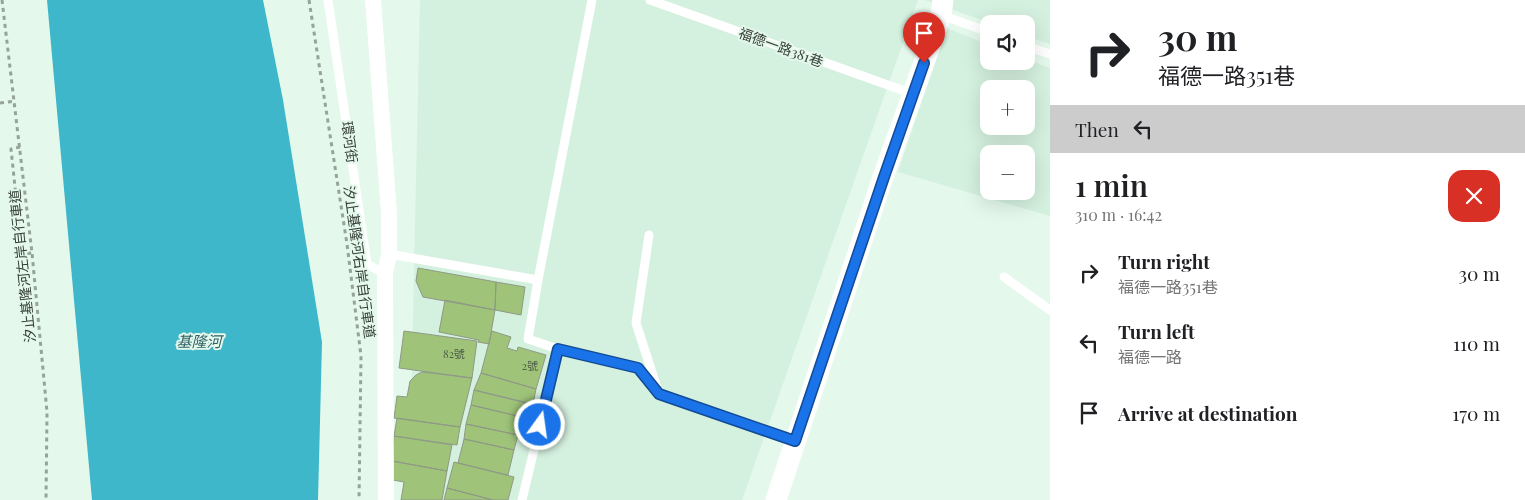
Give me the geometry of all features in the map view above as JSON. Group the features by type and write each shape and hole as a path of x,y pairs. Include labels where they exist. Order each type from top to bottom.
{"street":[{"path":"372,0 389,213 389,254 385,274 386,500"},
{"path":"776,500 942,8"}],"lane":[{"name":"環河街","path":"328,0 367,264 385,274"},
{"path":"592,0 528,339 558,349 638,368 659,394 795,441"},
{"name":"福德一路381巷","path":"650,0 913,94"},
{"path":"942,8 980,27"},
{"path":"1035,49 1050,54"},
{"path":"649,235 636,323 659,394"},
{"path":"389,254 538,280"},
{"path":"1004,277 1050,310"},
{"path":"522,500 558,349"}],"path":[{"name":"汐止基隆河左岸自行車道","path":"2,0 32,253 48,412 46,500"},
{"name":"汐止基隆河右岸自行車道","path":"310,0 347,244 361,356 358,500"},
{"path":"0,103 15,101"},
{"path":"20,147 11,149 22,254 32,253"}],"shaded area":[{"path":"420,0 918,0 742,500 409,500"},
{"path":"925,0 1050,0 1050,44 1035,39 1035,15 980,15 980,19"},
{"path":"947,28 980,41 980,70 1035,70 1035,62 1050,68 1050,216 995,200 1035,200 1035,145 980,145 980,196 898,172"}],"water":[{"name":"基隆河","path":"47,0 263,0 283,100 322,342 318,500 92,500"}],"building":[{"path":"418,268 496,282 495,310 423,297 416,281"},
{"path":"496,282 525,287 521,315 495,310"},
{"path":"445,300 495,310 489,344 478,342 479,340 439,332"},
{"path":"404,331 477,341 472,378 399,368"},
{"path":"492,331 511,337 507,348 517,351 518,347 546,355 536,389 481,373"},
{"path":"422,372 472,378 460,427 394,418 397,396 407,397 410,381"},
{"path":"481,373 536,389 533,404 474,390"},
{"path":"474,390 526,403 522,417 471,405"},
{"path":"471,405 522,417 518,435 466,424"},
{"path":"397,418 460,427 457,445 394,436"},
{"path":"466,424 518,435 514,450 464,439"},
{"path":"394,436 452,445 447,471 392,461"},
{"path":"464,439 514,450 508,475 458,463"},
{"path":"392,461 447,471 442,500 401,500 404,482 393,480"},
{"path":"454,462 514,477 508,500 493,500 447,488"},
{"path":"447,488 493,500 444,500"}],"route":[{"path":"540,425 558,349 638,368 659,394 795,441 924,63"}]}
